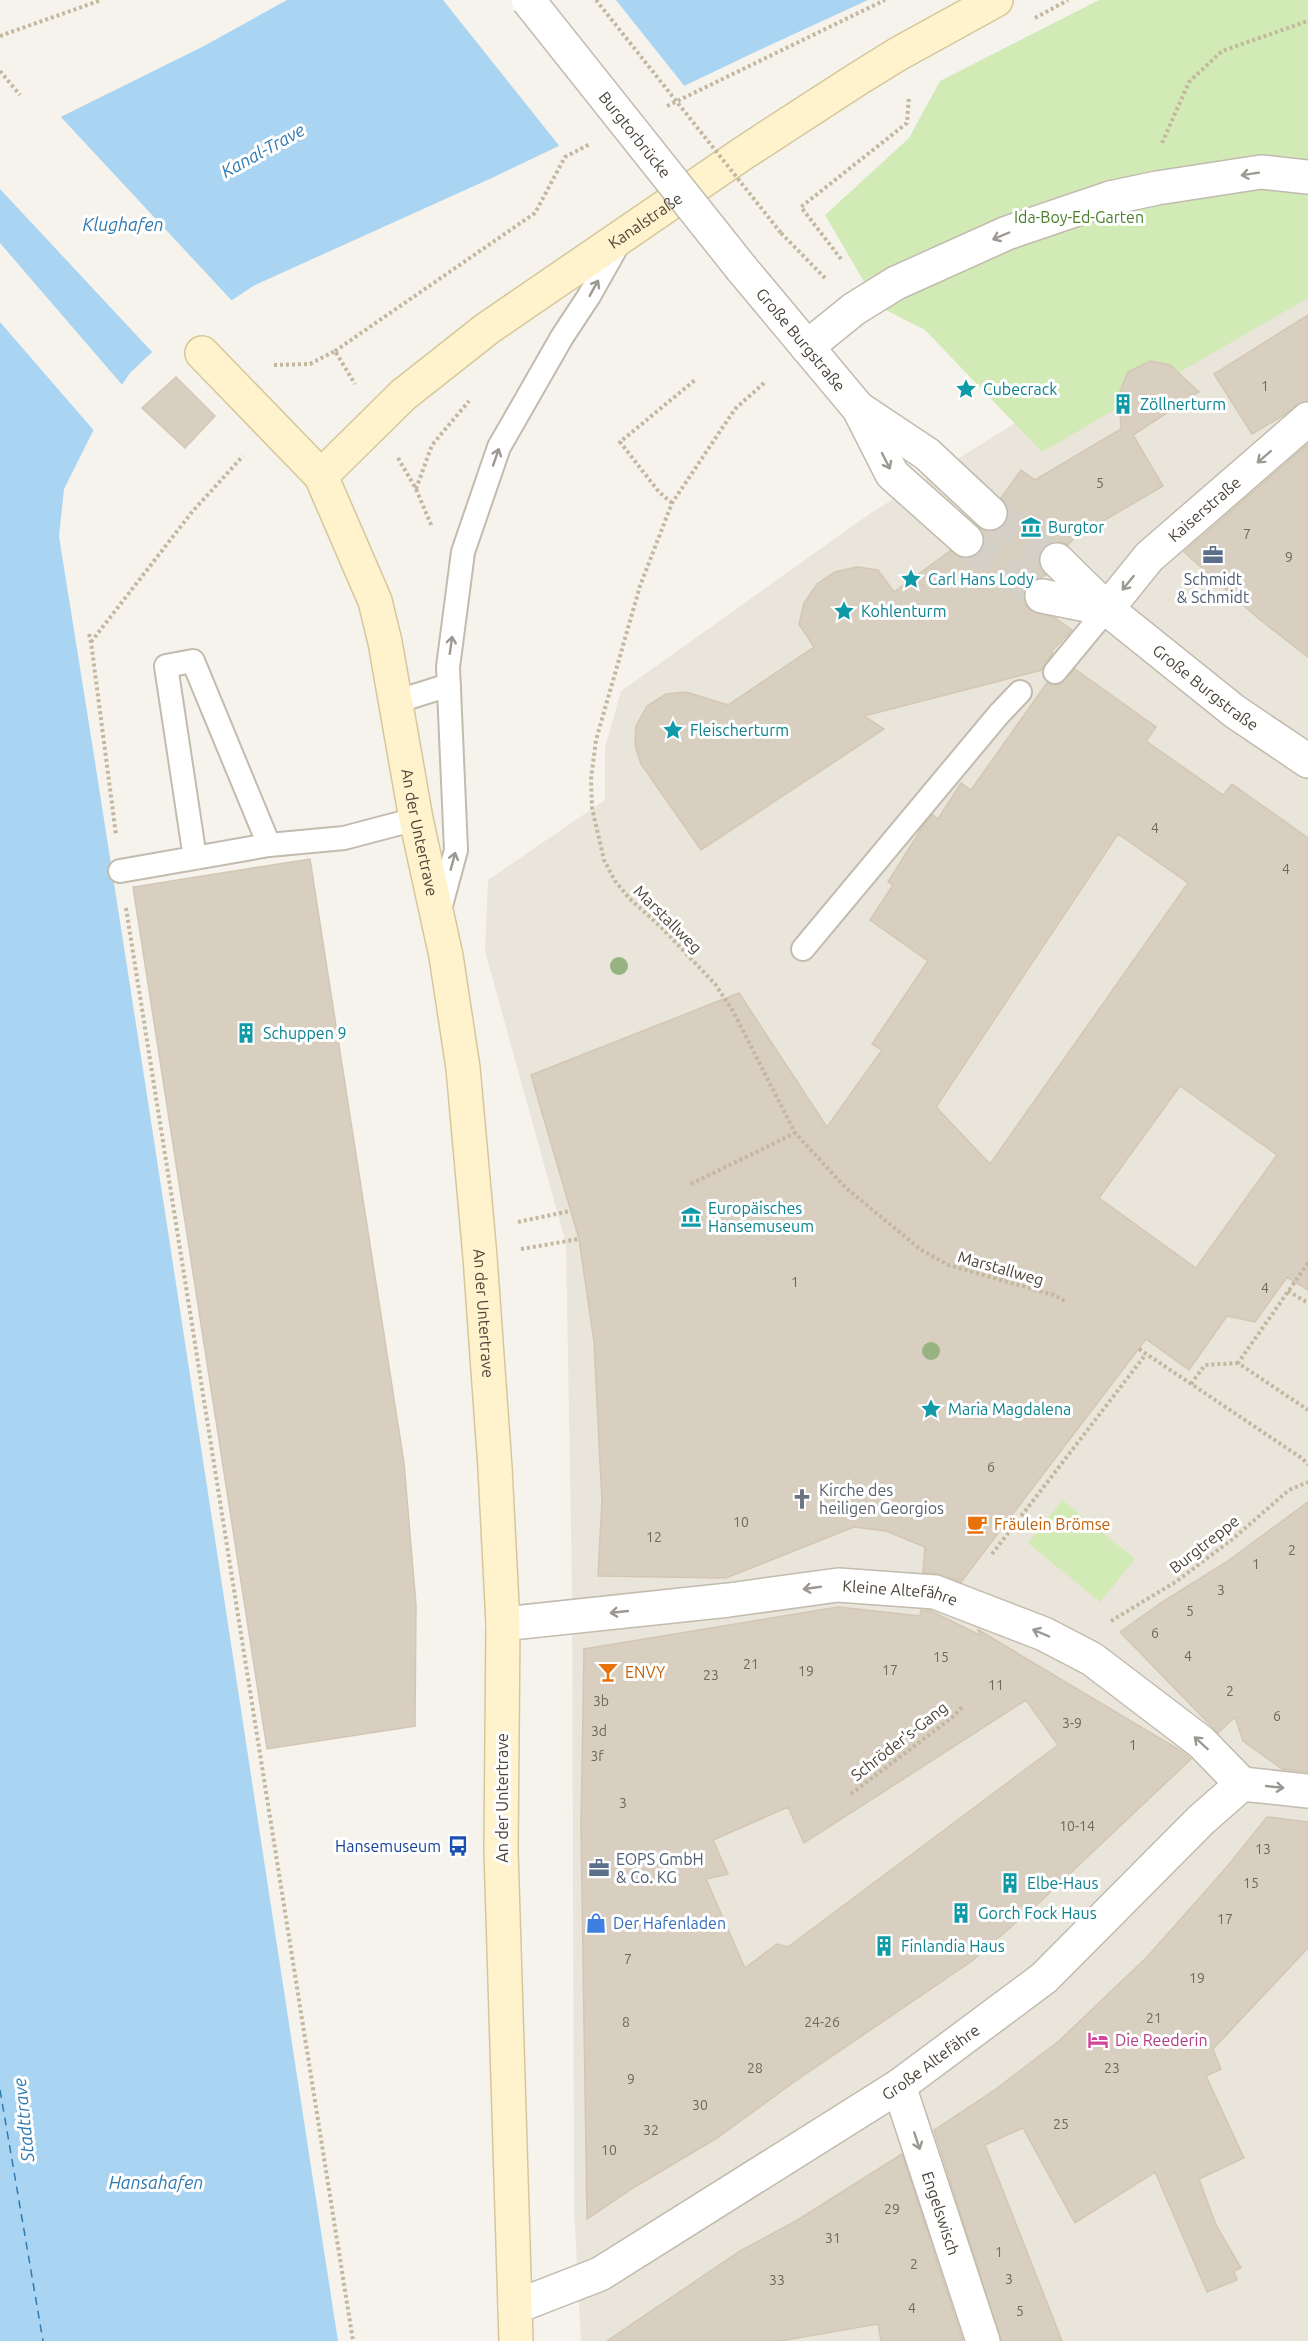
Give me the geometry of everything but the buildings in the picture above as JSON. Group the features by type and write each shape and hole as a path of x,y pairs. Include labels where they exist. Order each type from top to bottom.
{"main road":[{"name":"Kanalstraße","path":"321,476 403,395 488,328 745,152 856,80 996,0"},
{"name":"An der Untertrave","path":"202,353 321,476 375,601 385,642 416,819 446,956 463,1068 479,1243 495,1468 503,1624 501,1850 516,2341"}],"street":[{"name":"Burgtorbrücke","path":"528,0 742,269"},
{"path":"807,346 854,309 896,283 1007,233 1110,198 1157,188 1261,172 1308,177"},
{"name":"Große Burgstraße","path":"742,269 860,409 892,474 966,540"},
{"name":"Große Burgstraße","path":"860,409 927,454 990,513"},
{"name":"Kaiserstraße","path":"1107,609 1149,557 1308,419"},
{"name":"Große Burgstraße","path":"1057,560 1107,609 1234,711 1308,761"},
{"name":"Große Burgstraße","path":"1042,596 1107,609"},
{"name":"Kleine Altefähre","path":"503,1624 729,1600 838,1585 935,1592 1044,1634 1092,1659 1201,1742 1242,1784"},
{"path":"1242,1784 1308,1791"},
{"name":"Große Altefähre","path":"515,2307 600,2274 898,2086 1044,1978 1201,1820 1242,1784"},
{"name":"Engelswisch","path":"898,2086 983,2341"}],"lane":[{"path":"438,917 456,850 448,667 463,552 499,447 622,236"},
{"path":"1055,672 1107,609"},
{"path":"195,858 166,666 193,661 269,845"},
{"path":"411,697 448,685"},
{"path":"803,949 999,714 1020,692"},
{"path":"120,871 269,845 344,838 416,819"}],"path":[{"path":"0,36 101,0"},
{"path":"596,0 781,233 854,309"},
{"path":"1157,188 1160,149 1189,82 1222,51 1308,21"},
{"path":"0,71 20,95"},
{"path":"841,259 801,207 907,123 909,90"},
{"path":"274,365 310,364 334,351 416,489 436,537 463,552"},
{"path":"672,503 659,492 620,442 695,380"},
{"name":"Marstallweg","path":"764,383 735,409 672,503 640,586 596,740 591,779 592,808 604,860 615,881 630,899 662,928 715,984 733,1011 795,1133 846,1188 920,1249 948,1265 1054,1295 1065,1301"},
{"path":"416,489 432,445 469,400"},
{"path":"91,642 192,512 244,455"},
{"path":"88,634 91,642 120,871 353,2341"},
{"path":"691,1184 795,1133"},
{"path":"479,1243 570,1211"},
{"path":"479,1243 579,1239"},
{"path":"1238,1363 1308,1263"},
{"path":"1288,1291 1308,1303"},
{"path":"1139,1349 1304,1459 1308,1465"},
{"path":"992,1554 1146,1354"},
{"path":"1191,1384 1205,1365 1238,1363 1308,1410"},
{"name":"Burgtreppe","path":"1111,1621 1177,1581 1235,1537 1289,1490 1308,1482"},
{"name":"Schröder's-Gang","path":"851,1794 954,1716 962,1707"}],"shaded area":[{"path":"1308,240 1308,2341 581,2341 574,2210 572,1584 566,1244 485,951 488,880 605,800 605,748 621,691 871,513"}],"green space":[{"name":"Ida-Boy-Ed-Garten","path":"1099,0 1308,0 1308,298 1042,452 925,330 886,310 873,297 825,215 909,138 940,81"},
{"path":"1062,1500 1135,1559 1100,1602 1028,1543"}],"water":[{"name":"Hansahafen","path":"287,0 868,0 494,177 255,285 150,354 130,373 99,419 64,489 59,536 132,996 338,2341 0,2341 0,147 202,47"}],"pier":[{"path":"443,0 616,0 686,88 561,148"},
{"path":"59,115 234,303 155,355 0,189 0,144"},
{"path":"0,243 124,387 96,433 0,322"}],"ferry route":[{"path":"0,2090 43,2341"}],"tunnel":[{"path":"990,513 1057,560"},
{"path":"966,540 1042,596"}],"place":[{"name":"Cubecrack","path":"966,389"},
{"name":"Zöllnerturm","path":"1123,404"},
{"name":"Burgtor","path":"1031,527"},
{"name":"Schmidt & Schmidt","path":"1213,555"},
{"name":"Carl Hans Lody","path":"911,579"},
{"name":"Kohlenturm","path":"844,611"},
{"name":"Fleischerturm","path":"673,730"},
{"name":"Schuppen 9","path":"246,1033"},
{"name":"Europäisches Hansemuseum","path":"691,1217"},
{"name":"Maria Magdalena","path":"931,1409"},
{"name":"Kirche des heiligen Georgios","path":"802,1499"},
{"name":"Fräulein Brömse","path":"977,1524"},
{"name":"ENVY","path":"608,1672"},
{"name":"Hansemuseum","path":"458,1846"},
{"name":"EOPS GmbH & Co. KG","path":"599,1868"},
{"name":"Elbe-Haus","path":"1010,1883"},
{"name":"Gorch Fock Haus","path":"961,1913"},
{"name":"Der Hafenladen","path":"596,1923"},
{"name":"Finlandia Haus","path":"884,1946"},
{"name":"Die Reederin","path":"1098,2040"}],"water label":[{"name":"Kanal-Trave","path":"263,151"},
{"name":"Klughafen","path":"123,225"},
{"name":"Stadttrave","path":"24,2120"}]}
